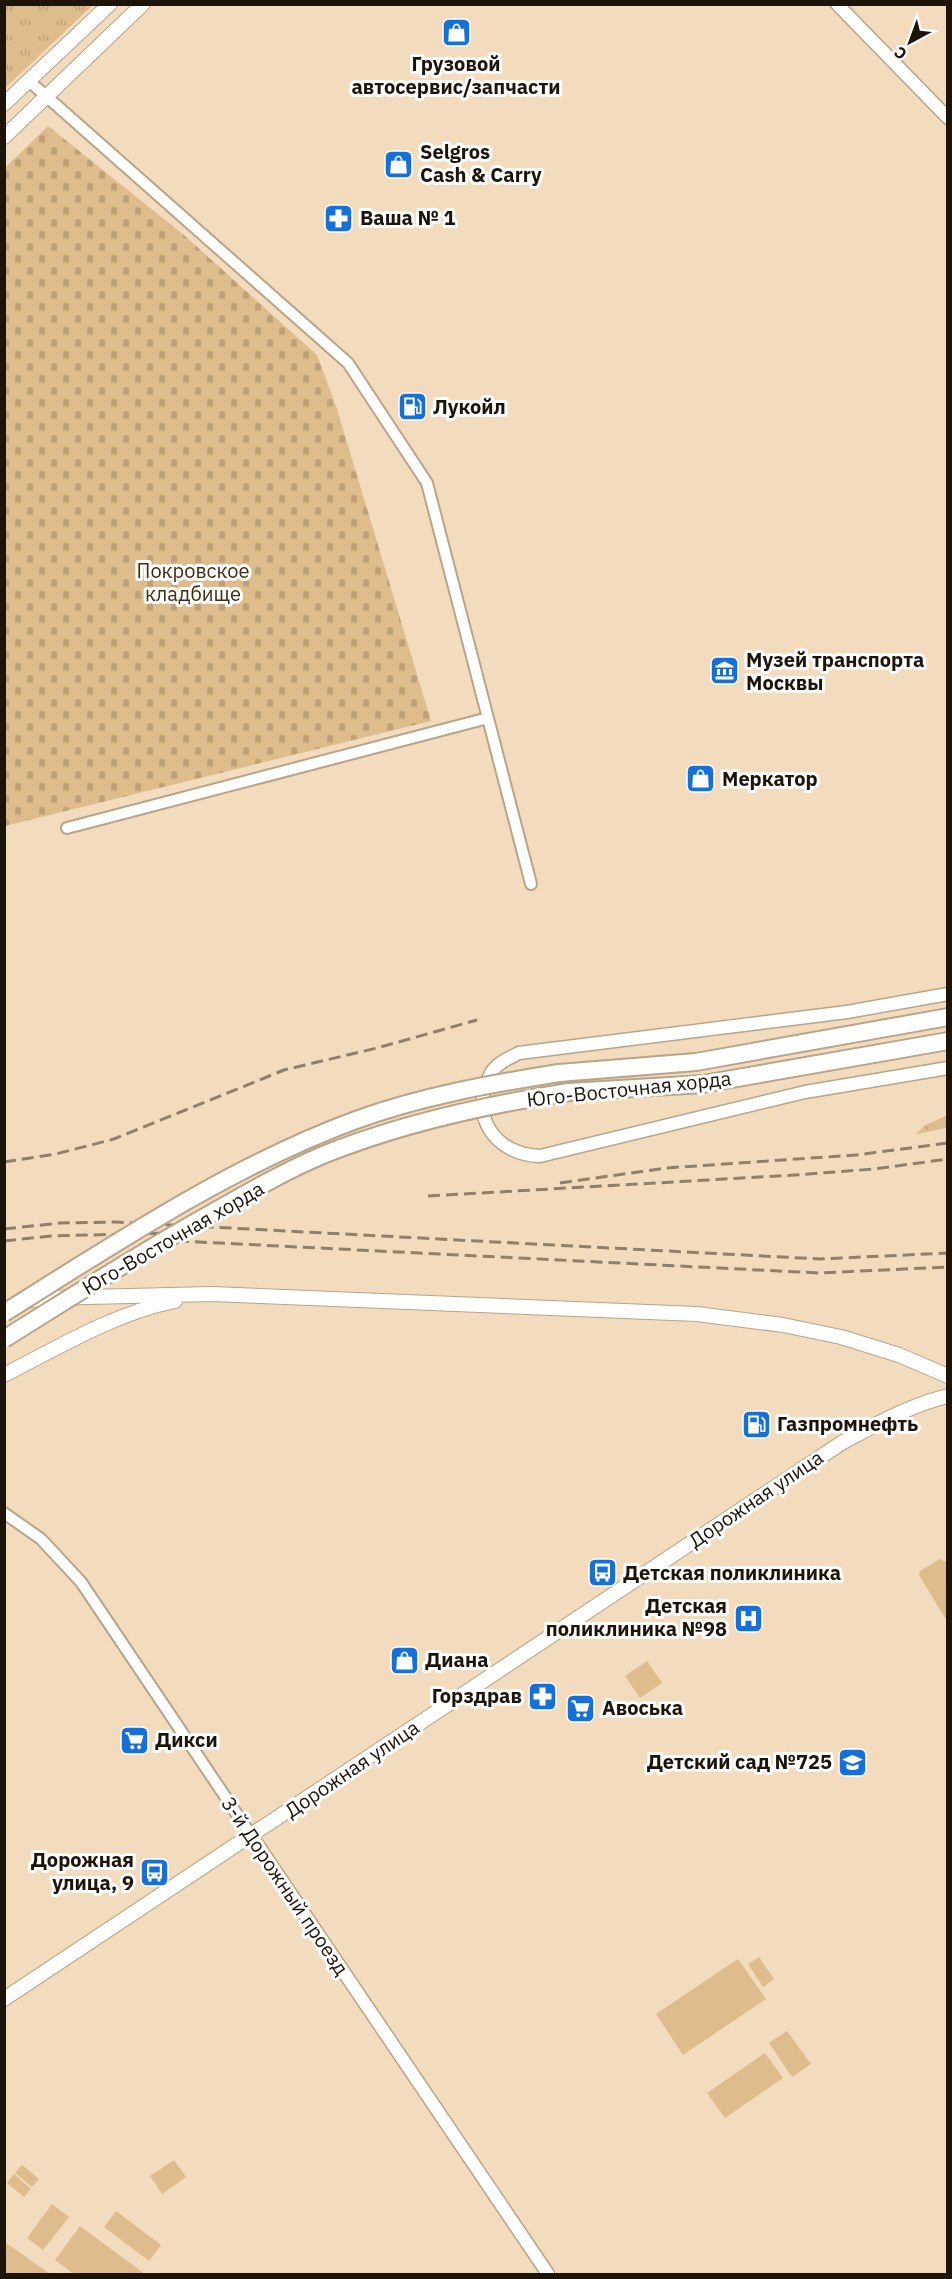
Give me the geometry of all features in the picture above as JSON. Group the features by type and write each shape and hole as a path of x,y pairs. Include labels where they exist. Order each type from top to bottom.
{"main road":[{"path":"4,104 110,4"},
{"path":"4,137 143,4"},
{"name":"Юго-Восточная хорда","path":"4,1313 145,1225 235,1176 313,1137 367,1116 456,1090 560,1072 696,1062 948,1015"},
{"name":"Юго-Восточная хорда","path":"4,1339 158,1243 245,1194 322,1156 422,1122 512,1101 569,1092 704,1084 948,1041"},
{"path":"4,1375 80,1336 155,1305 212,1293"},
{"path":"4,1303 47,1298 212,1293 696,1314 783,1325 841,1337 899,1355 948,1377"},
{"path":"933,1370 941,1381 941,1398"},
{"name":"Дорожная улица","path":"4,1999 843,1442 886,1419 941,1398"}],"street":[{"path":"837,4 948,118"},
{"path":"29,81 348,363 427,483 531,884"},
{"path":"67,828 488,718"},
{"path":"948,994 848,1012 519,1053 497,1066 490,1075 483,1095 484,1119 495,1136 509,1149 518,1154 540,1156 805,1092 948,1068"},
{"path":"926,1045 948,1047"},
{"name":"3-й Дорожный проезд","path":"4,1513 41,1539 81,1582 548,2274"}],"green space":[{"path":"5,4 93,4 93,5 5,88"},
{"name":"Покровское кладбище","path":"48,126 185,236 317,355 337,409 431,721 5,826 5,168"},
{"path":"947,1115 947,1128 916,1134 924,1126"},
{"path":"940,1559 947,1562 947,1621 919,1575 920,1571"},
{"path":"647,1661 662,1683 640,1698 625,1676"},
{"path":"759,1957 774,1979 763,1987 748,1964"},
{"path":"738,1959 766,1999 683,2055 656,2014"},
{"path":"787,2031 811,2064 792,2077 769,2043"},
{"path":"765,2053 783,2078 725,2118 707,2093"},
{"path":"174,2160 186,2177 162,2194 150,2176"},
{"path":"22,2165 39,2179 32,2187 15,2173"},
{"path":"14,2174 31,2189 24,2197 7,2183"},
{"path":"52,2204 69,2217 43,2250 27,2238"},
{"path":"116,2211 161,2245 149,2261 104,2227"},
{"path":"80,2226 145,2274 74,2274 55,2260"},
{"path":"5,2242 50,2274 5,2274"}],"railway":[{"path":"4,1162 56,1154 114,1139 284,1070 377,1048 477,1020"},
{"path":"560,1183 666,1168 856,1155 948,1143"},
{"path":"428,1196 795,1175 874,1169 948,1159"},
{"path":"4,1229 61,1223 115,1222 820,1259 948,1253"},
{"path":"4,1241 51,1236 169,1233"},
{"path":"159,1240 819,1273 948,1267"}],"place":[{"name":"Грузовой автосервис/запчасти","path":"456,33"},
{"name":"Selgros Cash & Carry","path":"399,164"},
{"name":"Ваша № 1","path":"339,218"},
{"name":"Лукойл","path":"412,407"},
{"name":"Музей транспорта Москвы","path":"725,671"},
{"name":"Меркатор","path":"701,779"},
{"name":"Газпромнефть","path":"756,1424"},
{"name":"Детская поликлиника","path":"602,1573"},
{"name":"Детская поликлиника №98","path":"748,1618"},
{"name":"Диана","path":"404,1660"},
{"name":"Горздрав","path":"543,1696"},
{"name":"Авоська","path":"581,1708"},
{"name":"Дикси","path":"134,1740"},
{"name":"Детский сад №725","path":"853,1762"},
{"name":"Дорожная улица, 9","path":"155,1872"}]}
